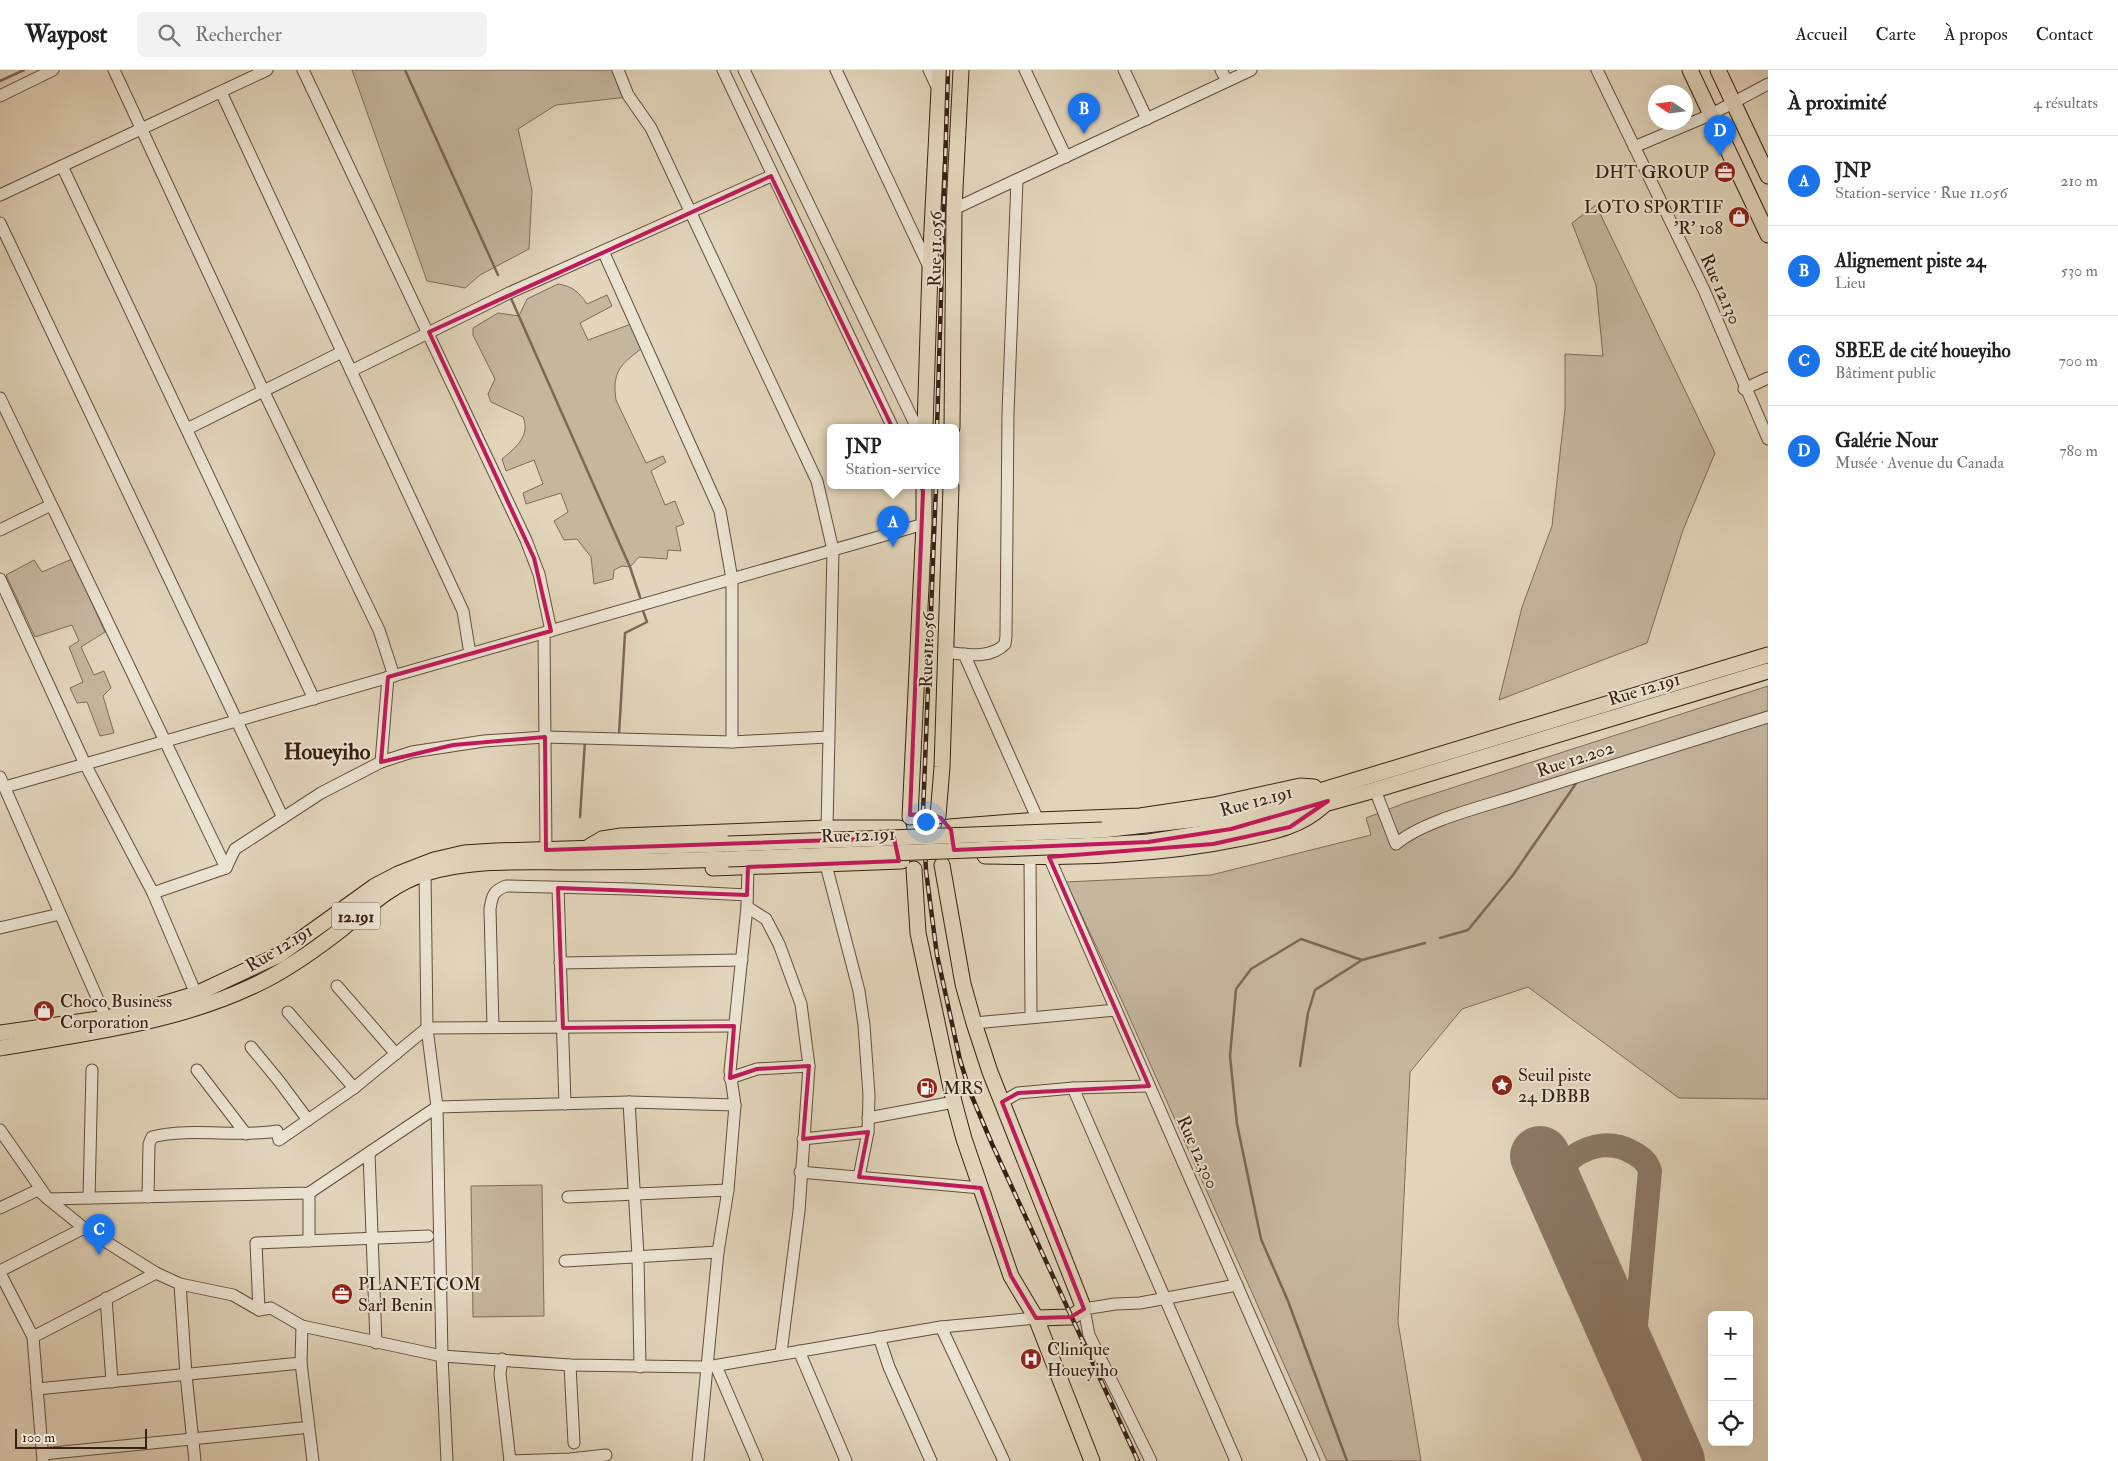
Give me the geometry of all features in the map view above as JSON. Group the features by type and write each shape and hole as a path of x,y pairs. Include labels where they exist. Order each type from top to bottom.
{"main road":[{"path":"925,424 930,269 940,70"},
{"name":"Rue 11.056","path":"952,424 954,209 961,70"},
{"path":"1690,70 1768,236"},
{"path":"1718,70 1768,176 1744,185"},
{"path":"910,817 924,524 923,489"},
{"name":"Rue 11.056","path":"938,816 942,767 951,489"},
{"name":"Rue 12.191","path":"0,1048 165,1018 222,1000 271,977 292,964 322,944 380,896 425,873 458,864 584,856 1102,838 1148,842 1223,830 1270,819 1326,795 1768,655"},
{"name":"Rue 12.191","path":"1326,795 1375,790 1768,671"},
{"path":"899,828 827,828 621,836 602,839 584,856 604,871 618,872 826,865 908,865 930,871 946,860 1122,854 1213,844 1290,826 1309,817 1326,795 1300,786 1214,805 1140,816 1038,820 949,827"},
{"path":"1036,1318 1071,1317 1084,1309 1002,1102 974,1023 963,984 946,860 953,841 949,827 938,816 924,813 910,817 899,828 896,845 908,865 918,933 954,1102 980,1188 1011,1276 1036,1318 1092,1461"},
{"name":"Rue 12.191","path":"0,1033 106,1018 196,994 280,955 375,886 416,866 464,853 546,850 584,856"}],"street":[{"path":"0,96 53,70"},
{"path":"114,70 263,390 379,630 391,677 381,762"},
{"path":"0,194 267,70"},
{"path":"303,70 429,332 534,558 544,592 548,632 544,737 546,850"},
{"path":"618,70 628,94 651,128 817,482 833,550 827,828"},
{"path":"723,70 771,176 891,424"},
{"path":"744,70 914,424"},
{"path":"836,70 930,269"},
{"path":"929,70 939,92"},
{"path":"1025,70 1066,156"},
{"path":"1124,70 1147,119"},
{"path":"1221,70 1227,81"},
{"path":"954,209 1251,70"},
{"name":"Rue 12.130","path":"1597,70 1704,290 1744,389 1768,439"},
{"path":"1634,147 1710,115 1768,84"},
{"path":"221,92 462,611 470,654"},
{"path":"62,166 314,699"},
{"path":"351,371 429,332 603,251 771,176"},
{"path":"945,652 977,655 993,652 1004,644 1006,636 1008,412 1017,180"},
{"path":"0,223 283,818"},
{"path":"603,251 720,510 732,579 732,742"},
{"path":"187,429 342,352"},
{"path":"1744,389 1768,378"},
{"path":"0,398 226,868"},
{"path":"0,530 52,505"},
{"path":"106,1018 3,782 86,764 164,740 314,699 924,524"},
{"path":"0,579 86,764 153,893 196,994"},
{"path":"964,654 1038,820"},
{"name":"Rue 12.202","path":"1375,790 1396,844 1405,836 1420,829 1472,810 1768,716"},
{"path":"153,893 226,868 235,849 321,793 381,762 412,752 453,745 544,737 732,742 828,738"},
{"path":"1030,857 1031,1017"},
{"name":"Rue 12.300","path":"1049,857 1314,1461"},
{"path":"826,865 859,991 869,1095 868,1132 859,1177"},
{"path":"698,1461 711,1366 718,1252 728,1190 735,1105 730,1078 748,907 748,867"},
{"path":"425,873 428,1028 437,1107 442,1356 447,1461"},
{"path":"493,1026 492,896 496,890 506,886 630,889 747,895"},
{"path":"558,888 565,1104"},
{"path":"748,907 766,919 779,944 801,1004 809,1066 800,1172 799,1211 781,1353"},
{"path":"0,928 60,914"},
{"path":"560,963 742,960"},
{"path":"337,986 396,1054"},
{"path":"974,1023 1116,1010"},
{"path":"288,1012 354,1088"},
{"path":"148,1197 149,1144 152,1137 175,1134 246,1134 277,1131 279,1140 354,1088 428,1028 493,1026 563,1028 734,1026"},
{"path":"250,1047 279,1080 308,1120"},
{"path":"730,1078 757,1069 809,1066"},
{"path":"90,1198 92,1070"},
{"path":"197,1070 246,1134"},
{"path":"1002,1102 1018,1093 1073,1088 1149,1086"},
{"path":"1073,1088 1236,1461"},
{"path":"48,1199 309,1193 437,1107 629,1102 735,1105"},
{"path":"629,1102 638,1256 640,1367"},
{"path":"868,1118 954,1102"},
{"path":"0,1130 48,1199"},
{"path":"803,1139 868,1132"},
{"path":"369,1153 376,1343"},
{"path":"800,1172 980,1188"},
{"path":"0,1208 38,1190 84,1228 156,1273 180,1284 233,1295 258,1310 271,1308 302,1326 442,1356 570,1365 640,1367 711,1366 941,1327 1036,1318"},
{"path":"568,1197 728,1190"},
{"path":"309,1193 309,1241"},
{"path":"84,1228 0,1272 33,1337 43,1458 193,1439 301,1428"},
{"path":"258,1310 256,1243 428,1236"},
{"path":"566,1261 718,1252"},
{"path":"33,1337 156,1273"},
{"path":"180,1284 186,1375 195,1461"},
{"path":"1151,1461 1089,1335 1084,1309 1164,1299 1237,1285"},
{"path":"106,1298 112,1382"},
{"path":"302,1326 301,1363 313,1461"},
{"path":"941,1327 1004,1461"},
{"path":"879,1337 889,1367 931,1461"},
{"path":"799,1350 846,1461"},
{"path":"502,1359 500,1374 510,1461 570,1459 606,1455"},
{"path":"37,1389 301,1363"},
{"path":"570,1365 574,1443"},
{"path":"711,1366 757,1461"}],"highlighted area":[{"path":"771,176 923,491 910,815 928,813 941,818 951,830 954,850 1148,842 1231,829 1328,801 1290,827 1213,844 1049,857 1149,1086 1018,1093 1002,1102 1084,1309 1071,1317 1036,1318 1011,1276 981,1188 859,1177 868,1132 803,1139 809,1066 757,1069 730,1078 734,1026 563,1028 558,888 747,895 748,867 899,861 894,838 546,850 545,737 453,745 381,762 388,677 551,631 534,558 429,332"}],"shaded area":[{"path":"352,70 616,70 628,97 556,105 518,129 532,190 529,249 480,275 465,288 427,281"},
{"path":"1596,205 1715,453 1683,530 1647,643 1499,700 1522,607 1552,526 1565,409 1565,354 1603,356 1596,285 1572,223"},
{"path":"558,284 575,290 587,304 607,295 612,306 580,323 588,340 631,324 641,349 619,370 615,382 616,400 646,463 663,456 666,462 651,471 665,505 675,501 684,524 676,527 681,551 668,550 667,559 639,557 630,567 622,566 614,570 613,579 594,584 591,557 577,539 564,540 554,521 568,512 561,493 526,504 523,493 543,484 534,460 506,471 502,459 520,441 525,430 525,424 523,417 491,402 488,394 495,379 473,335 473,328 498,313 519,316 527,299"},
{"path":"72,559 105,632 81,647 94,675 104,671 111,688 103,696 114,733 100,736 87,702 77,703 70,688 83,682 69,647 79,641 72,625 35,637 6,575 34,560 42,572"},
{"path":"1768,686 1768,1099 1679,1098 1528,987 1462,1009 1410,1072 1398,1322 1421,1461 1327,1461 1123,1003 1066,882 1211,875 1371,835 1366,818 1405,803"},
{"path":"542,1185 544,1316 473,1317 471,1186"}],"waterway":[{"path":"0,81 24,70"},
{"path":"405,70 498,275"},
{"path":"510,296 630,567 640,597"},
{"path":"619,734 625,633 647,622 642,608"},
{"path":"580,817 585,741"},
{"path":"1440,938 1468,930 1513,875 1577,782"},
{"path":"1347,1461 1288,1301 1261,1239 1237,1124 1230,1056 1236,989 1251,969 1301,939 1362,960 1425,943"},
{"path":"1300,1066 1308,1013 1315,990 1362,960"}],"taxiway":[{"path":"1587,1263 1557,1234 1549,1216 1549,1197 1554,1180 1565,1165 1579,1153 1595,1147 1613,1146 1638,1156 1645,1162 1650,1171 1634,1347 1636,1373"}],"runway":[{"path":"1540,1156 1675,1461"}],"railway":[{"path":"937,424 948,70"},
{"path":"936,489 923,813 926,871 937,955 960,1060 970,1092 992,1144 1138,1461"}],"place":[{"name":"Alignement piste 24","path":"1084,134"},
{"name":"Galérie Nour","path":"1720,156"},
{"name":"DHT GROUP","path":"1725,172"},
{"name":"LOTO SPORTIF 'R' 108","path":"1739,217"},
{"name":"JNP","path":"893,547"},
{"name":"Choco Business Corporation","path":"44,1011"},
{"name":"Seuil piste 24 DBBB","path":"1502,1085"},
{"name":"MRS","path":"927,1088"},
{"name":"SBEE de cité houeyiho","path":"99,1255"},
{"name":"PLANETCOM Sarl Benin","path":"342,1294"},
{"name":"Clinique Houeyiho","path":"1031,1359"}],"district":[{"name":"Houeyiho","path":"327,751"}]}
